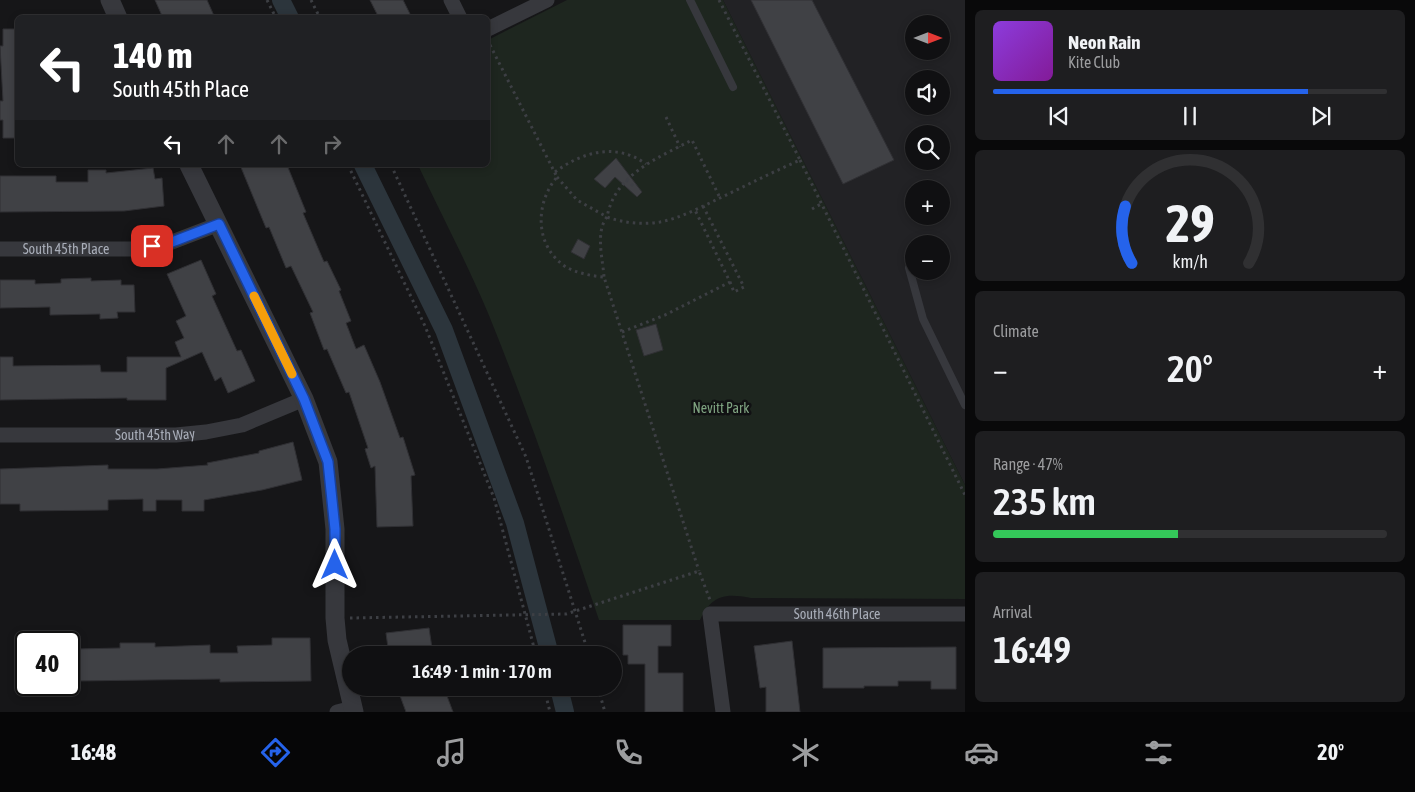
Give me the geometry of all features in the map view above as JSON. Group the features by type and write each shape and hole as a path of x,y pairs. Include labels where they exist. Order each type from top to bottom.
{"street":[{"path":"110,0 117,15"},
{"path":"451,0 458,15"},
{"path":"490,28 547,0"},
{"path":"190,167 304,399 328,462 335,529 335,618 348,711"},
{"name":"South 45th Place","path":"0,249 133,249 172,242 219,224"},
{"name":"South 45th Way","path":"0,435 176,435 206,432 242,425 304,399"},
{"path":"710,607 724,712"},
{"name":"South 46th Place","path":"710,607 965,614"}],"lane":[{"path":"690,0 733,86"},
{"path":"912,280 923,319 965,405"}],"path":[{"path":"267,0 274,15"},
{"path":"311,0 318,15"},
{"path":"719,0 965,495"},
{"path":"490,45 557,177 577,200 607,217 641,224 660,222 695,210 800,160"},
{"path":"666,118 680,147"},
{"path":"710,607 604,278 601,240 603,222 607,217 612,199 626,180 646,164 692,140 720,198"},
{"path":"554,172 576,158 602,150 629,155 646,164"},
{"path":"349,167 425,326 494,498 534,646"},
{"path":"392,167 526,457 586,646"},
{"path":"557,177 546,192 540,208 543,233 550,250 566,266 592,276 604,278"},
{"path":"626,180 636,188"},
{"path":"812,209 822,204"},
{"path":"695,210 734,292 744,287 703,206"},
{"path":"622,332 665,315 730,282"},
{"path":"335,618 566,614 699,571"},
{"path":"546,696 550,712"},
{"path":"600,696 604,712"}],"shaded area":[{"path":"723,0 965,0 965,485"}],"green space":[{"name":"Nevitt Park","path":"567,0 723,0 965,485 965,599 751,598 727,596 709,605 700,620 599,620 546,465 488,313 419,167 490,167 490,39"}],"building":[{"path":"155,0 207,0 214,15 162,15"},
{"path":"370,0 403,0 410,15 378,15"},
{"path":"751,0 812,0 894,160 843,184"},
{"path":"3,29 15,29 15,138 3,138 3,120 0,120 0,101 3,101 0,46 3,46"},
{"path":"616,158 642,192 637,197 615,177 605,188 594,179"},
{"path":"241,167 288,167 306,212 303,213 324,262 327,261 341,290 339,291 351,321 346,323 356,349 364,345 380,382 400,438 403,437 415,475 411,476 413,526 377,527 375,466 371,468 365,449 368,448 349,392 346,393 327,349 324,350 310,313 313,312 291,266 286,268 269,227 266,228"},
{"path":"153,168 155,179 162,178 164,206 124,211 0,212 0,176 56,176 56,182 88,182 88,170 106,170 106,173"},
{"path":"578,239 590,246 584,259 571,252"},
{"path":"201,260 216,294 212,296 237,351 241,350 255,381 228,393 221,377 215,381 202,352 166,368 166,400 127,400 127,398 0,400 0,357 13,357 13,366 100,365 101,372 127,372 127,357 181,357 175,342 184,338 176,321 186,316 167,274"},
{"path":"91,278 91,281 121,280 121,285 134,285 135,312 117,312 118,318 100,319 100,314 50,315 50,307 0,308 0,280 35,280 35,284 61,283 61,279"},
{"path":"656,324 663,350 644,356 636,330"},
{"path":"293,442 302,480 262,490 204,500 204,511 182,511 182,500 156,500 156,511 143,511 143,499 108,500 108,510 20,511 20,504 0,504 0,469 108,465 108,469 157,469 208,465 207,463 259,453 259,451"},
{"path":"623,625 671,625 671,646 658,646 658,673 683,673 683,712 645,712 645,664 628,664 628,655 623,655"},
{"path":"429,628 432,646 388,646 386,633"},
{"path":"272,638 310,638 311,681 220,682 220,679 80,681 80,649 120,648 120,643 155,643 155,647 210,645 210,653 238,653 237,646 272,645"},
{"path":"792,641 800,712 766,712 766,687 760,688 754,646"},
{"path":"956,647 956,689 931,689 931,681 898,681 898,686 823,688 823,648"},
{"path":"400,696 447,696 453,712 406,712"}],"waterway":[{"path":"281,0 288,15"},
{"path":"364,167 444,330 515,523 548,646"},
{"path":"561,696 565,712"}],"slow traffic":[{"path":"254,296 292,374"}],"route":[{"path":"152,246 172,242 219,224 304,399 328,462 335,529 335,565"}]}
